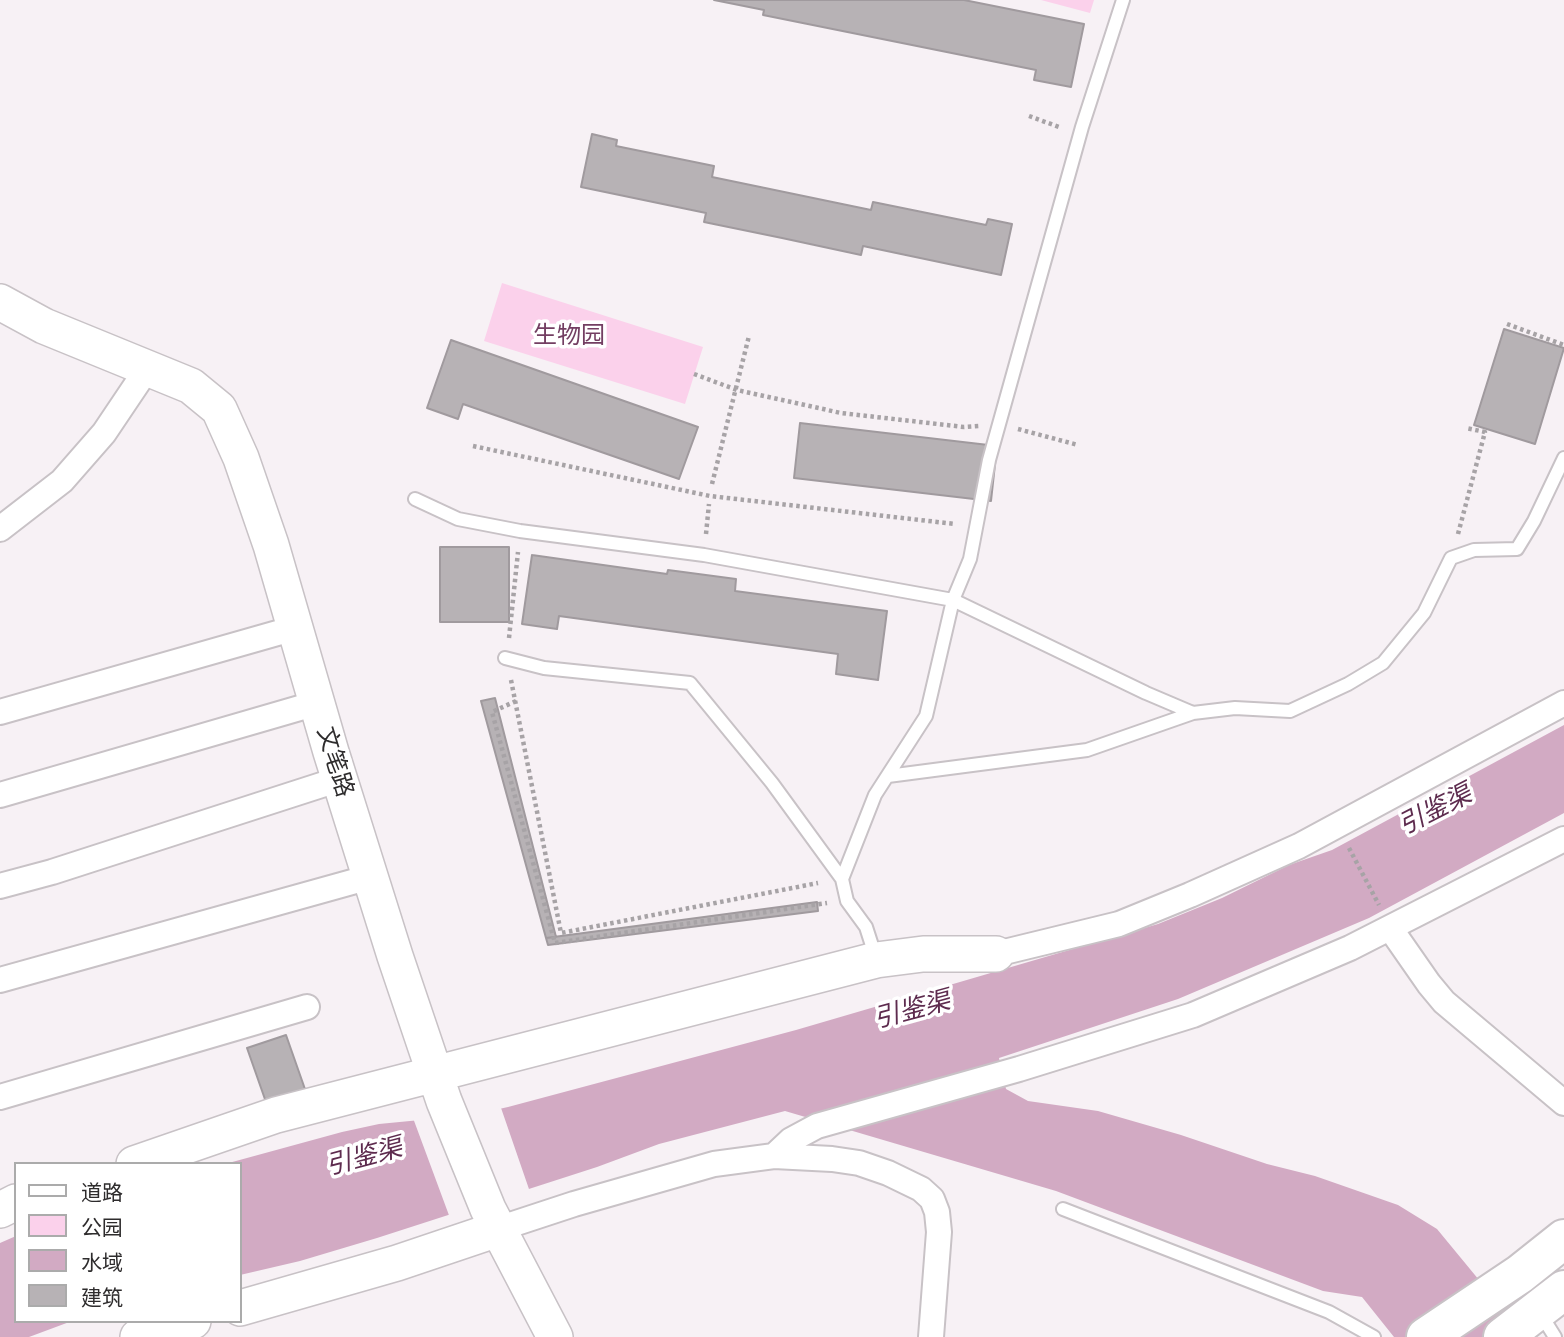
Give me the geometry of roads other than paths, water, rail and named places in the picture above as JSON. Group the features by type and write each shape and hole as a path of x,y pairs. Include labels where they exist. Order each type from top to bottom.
{"main road":[{"path":"1439,1334 1564,1239"},
{"path":"1503,1337 1554,1307 1535,1263"}],"street":[{"name":"文笔路","path":"0,302 44,326 191,386 219,409 241,458 267,533 370,877 440,1088 493,1219 555,1337"},
{"path":"0,529 62,481 104,433 147,369"},
{"path":"0,712 295,628"},
{"path":"0,795 317,703"},
{"path":"140,1162 276,1115 440,1088 876,960 923,954 996,954 1119,924 1299,846 1564,703"},
{"path":"0,886 340,779"},
{"path":"774,1156 791,1140 817,1126 1019,1069 1193,1015 1350,948 1387,921 1564,839"},
{"path":"0,980 370,877"},
{"path":"1387,921 1444,1002 1564,1103"},
{"path":"0,1097 307,1007"},
{"path":"242,1307 397,1263 493,1219 574,1204 713,1164 774,1156 832,1158 859,1163 906,1180 932,1199 937,1212 939,1232 931,1337"},
{"path":"138,1337 186,1323"}],"lane":[{"path":"842,879 875,795 926,716 953,600 970,559 989,460 1082,127 1123,0"},
{"path":"888,776 1087,750 1193,713 1235,708 1290,711 1348,684 1383,663 1424,613 1451,558 1474,550 1517,549 1534,521 1564,458"},
{"path":"415,499 458,519 520,531 704,555 953,600 1193,713"},
{"path":"505,658 544,668 690,683 772,783 842,879 847,898 866,927 876,960"},
{"path":"1063,1209 1317,1307 1374,1337"}],"water":[{"name":"引鉴渠","path":"1564,725 1564,813 1369,918 1178,999 999,1058 1006,1089 1028,1101 1098,1111 1181,1135 1267,1164 1315,1176 1398,1205 1437,1229 1526,1337 1394,1337 1362,1297 1323,1291 1056,1191 785,1111 659,1144 597,1167 377,1238 242,1275 242,1162 232,1162 379,1124 472,1115 508,1107 796,1030 1158,924 1222,898 1289,865 1332,850"},
{"path":"14,1237 14,1323 67,1323 29,1337 0,1337 0,1243"}],"park label":[{"name":"生物园","path":"569,336"}]}
